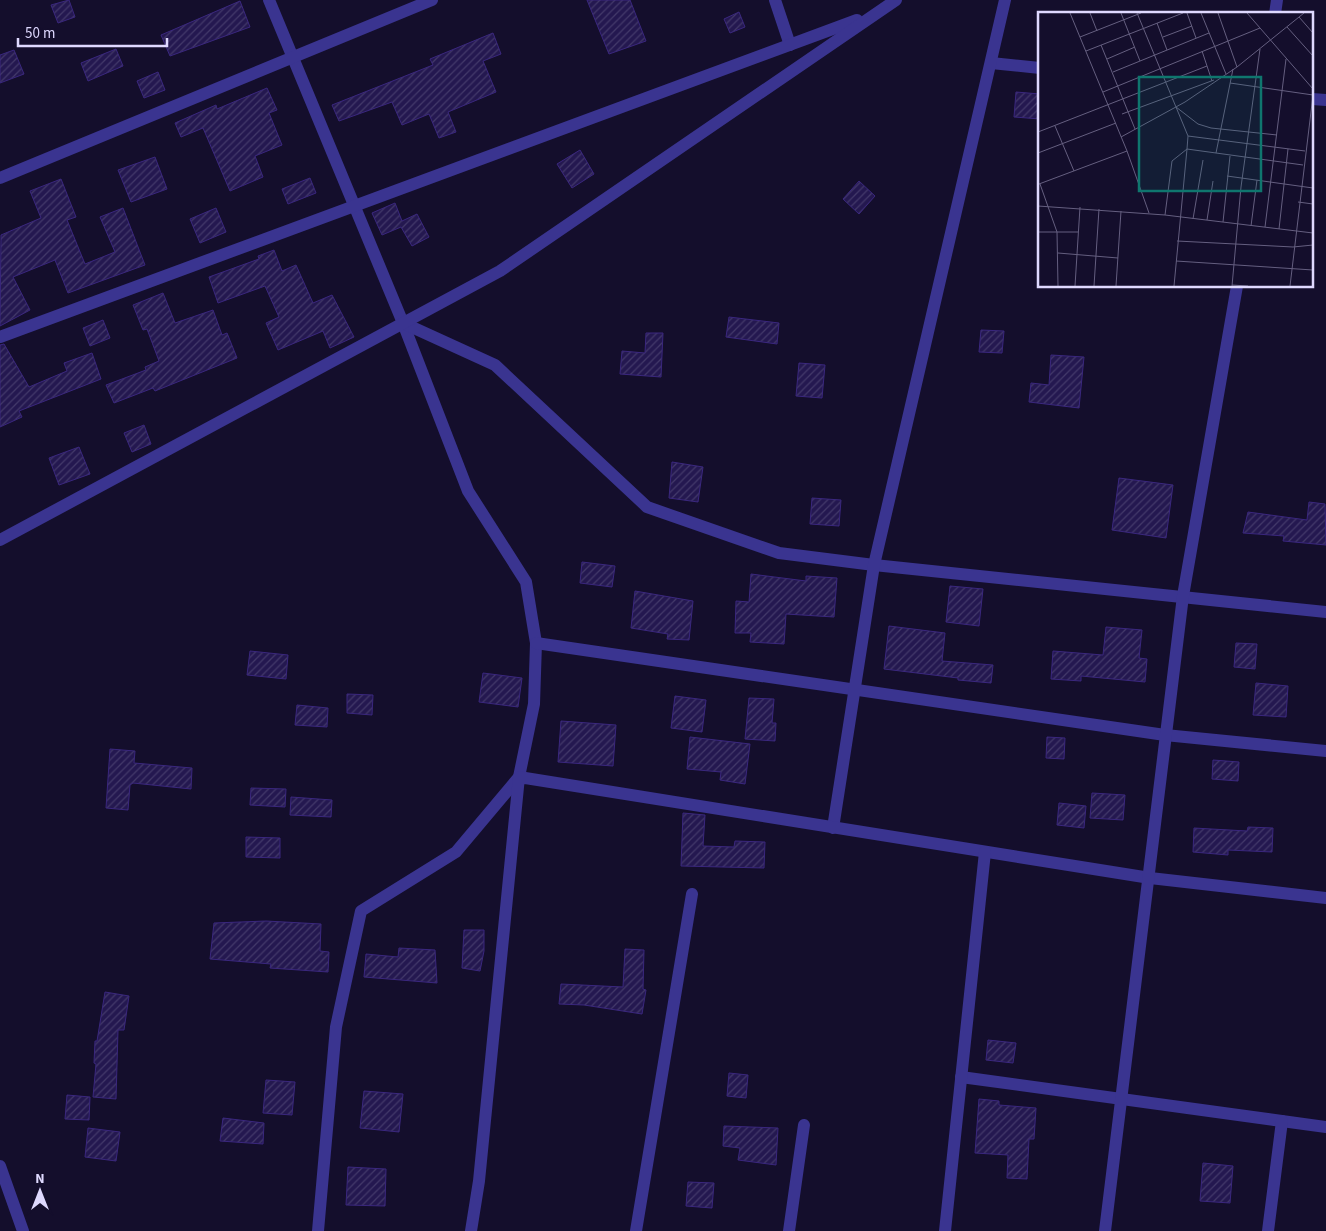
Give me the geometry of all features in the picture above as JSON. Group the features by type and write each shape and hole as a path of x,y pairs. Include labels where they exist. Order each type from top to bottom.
{"street":[{"path":"269,0 403,322 468,491 526,582 536,643 534,704 519,777 479,1181 472,1231"},
{"path":"0,178 432,0"},
{"path":"776,0 790,45"},
{"path":"0,540 500,271 896,0"},
{"path":"834,828 874,565 1005,0"},
{"path":"0,337 876,13"},
{"path":"991,63 1038,68"},
{"path":"1105,1231 1150,878 1165,734 1183,596 1237,288"},
{"path":"403,322 494,365 647,507 779,553 874,565 1326,612"},
{"path":"536,643 1165,734 1326,751"},
{"path":"519,777 1150,878 1326,898"},
{"path":"318,1231 336,1027 361,911 456,852 519,777"},
{"path":"945,1231 985,852"},
{"path":"636,1231 692,894"},
{"path":"961,1077 1326,1127"},
{"path":"1268,1231 1282,1121"},
{"path":"789,1231 804,1126"},
{"path":"0,1166 23,1231"}],"building":[{"path":"69,0 75,17 58,23 51,5"},
{"path":"587,0 630,0 646,41 609,54"},
{"path":"240,1 250,27 170,56 161,35"},
{"path":"739,12 745,27 730,33 724,19"},
{"path":"493,33 501,54 483,61 496,92 448,112 456,132 439,138 429,114 402,125 392,102 339,121 332,105 433,65 430,59"},
{"path":"116,49 123,66 88,81 81,63"},
{"path":"14,50 24,74 0,83 0,55"},
{"path":"158,72 165,90 144,98 137,81"},
{"path":"267,88 277,110 269,113 282,145 255,156 263,177 230,191 203,128 181,137 175,123 216,105 217,109"},
{"path":"1016,92 1038,94 1038,119 1014,117"},
{"path":"580,150 594,174 572,188 557,164"},
{"path":"155,157 167,189 131,202 118,170"},
{"path":"310,178 316,193 288,204 282,189"},
{"path":"61,179 76,217 67,220 85,264 115,252 100,217 123,208 145,265 68,293 55,260 13,277 30,310 0,326 1,235 41,218 30,191"},
{"path":"859,181 875,196 859,214 843,199"},
{"path":"395,203 402,221 417,214 429,237 412,246 401,227 382,235 372,213"},
{"path":"216,208 226,232 200,243 190,219"},
{"path":"274,250 282,271 296,265 313,303 332,295 354,337 330,348 323,331 278,350 266,323 279,317 265,286 218,303 209,277 259,259 258,256"},
{"path":"163,293 175,323 213,310 222,335 227,333 237,358 155,391 153,388 114,403 106,385 146,370 145,367 159,361 147,329 143,330 133,305"},
{"path":"729,317 779,323 777,344 726,337"},
{"path":"103,320 110,338 90,346 83,328"},
{"path":"981,330 1004,331 1002,353 979,352"},
{"path":"646,333 663,333 661,377 620,374 622,351 645,353"},
{"path":"4,344 29,387 67,371 64,363 92,353 101,379 19,411 22,417 0,427 0,345"},
{"path":"1051,355 1084,357 1079,408 1029,402 1031,383 1049,385"},
{"path":"799,363 825,365 822,398 796,396"},
{"path":"144,425 151,444 132,452 124,433"},
{"path":"79,447 90,474 59,485 49,458"},
{"path":"672,462 703,467 698,502 669,498"},
{"path":"1119,478 1173,485 1166,538 1112,530"},
{"path":"812,498 841,500 839,526 810,524"},
{"path":"1309,502 1325,504 1326,545 1283,541 1284,536 1243,533 1248,512 1307,520"},
{"path":"582,562 615,566 612,587 580,583"},
{"path":"751,574 806,581 806,576 837,578 834,617 786,614 784,644 750,642 751,633 735,633 736,601 749,602"},
{"path":"950,586 983,589 979,626 946,622"},
{"path":"635,591 693,601 689,640 667,639 668,634 631,628"},
{"path":"889,626 945,633 942,661 993,665 991,683 884,669"},
{"path":"1106,627 1142,630 1139,658 1147,659 1145,682 1081,676 1081,681 1051,679 1053,651 1103,655"},
{"path":"1236,643 1257,644 1255,669 1234,667"},
{"path":"250,651 288,655 286,679 247,675"},
{"path":"483,673 522,678 518,707 479,702"},
{"path":"1256,683 1288,686 1286,717 1253,715"},
{"path":"347,694 373,695 372,715 347,713"},
{"path":"675,696 706,700 702,732 671,728"},
{"path":"749,698 774,699 772,723 776,723 775,741 745,739"},
{"path":"297,705 328,708 327,727 295,725"},
{"path":"561,721 616,725 613,766 558,762"},
{"path":"690,737 750,744 745,784 720,780 721,772 687,769"},
{"path":"1047,737 1065,738 1064,759 1046,758"},
{"path":"110,749 135,751 134,763 192,768 191,789 133,783 130,785 128,810 106,808"},
{"path":"1213,760 1239,762 1238,781 1212,779"},
{"path":"251,788 286,789 285,807 250,805"},
{"path":"1092,793 1125,795 1123,820 1090,818"},
{"path":"291,797 332,800 331,817 290,815"},
{"path":"1059,803 1086,806 1084,828 1057,825"},
{"path":"683,813 705,815 703,846 734,847 735,841 765,842 764,868 681,866"},
{"path":"1248,827 1273,828 1272,852 1228,850 1228,855 1193,852 1194,828 1247,831"},
{"path":"246,837 280,838 280,858 246,857"},
{"path":"266,921 321,924 320,951 329,952 328,972 270,968 271,964 210,959 214,923"},
{"path":"464,930 484,930 484,951 480,971 462,968"},
{"path":"399,948 435,950 437,983 364,977 366,954 398,957"},
{"path":"625,949 644,950 643,989 646,990 642,1014 584,1005 559,1004 561,984 623,987"},
{"path":"105,992 129,996 124,1030 118,1030 116,1099 93,1097 96,1064 94,1063 95,1041 97,1041"},
{"path":"988,1040 1016,1043 1013,1063 986,1060"},
{"path":"729,1073 748,1075 746,1098 727,1096"},
{"path":"266,1080 295,1082 292,1115 263,1113"},
{"path":"364,1091 403,1094 399,1132 360,1128"},
{"path":"67,1095 90,1097 89,1120 65,1119"},
{"path":"979,1099 999,1101 999,1105 1036,1108 1034,1139 1029,1139 1027,1179 1007,1178 1008,1155 975,1153"},
{"path":"223,1118 264,1123 263,1144 220,1141"},
{"path":"724,1126 778,1128 776,1165 738,1160 740,1148 723,1146"},
{"path":"88,1128 120,1132 116,1161 85,1157"},
{"path":"1203,1163 1233,1166 1230,1203 1200,1201"},
{"path":"348,1167 386,1169 385,1206 346,1205"},
{"path":"688,1182 714,1183 712,1208 686,1206"}]}
